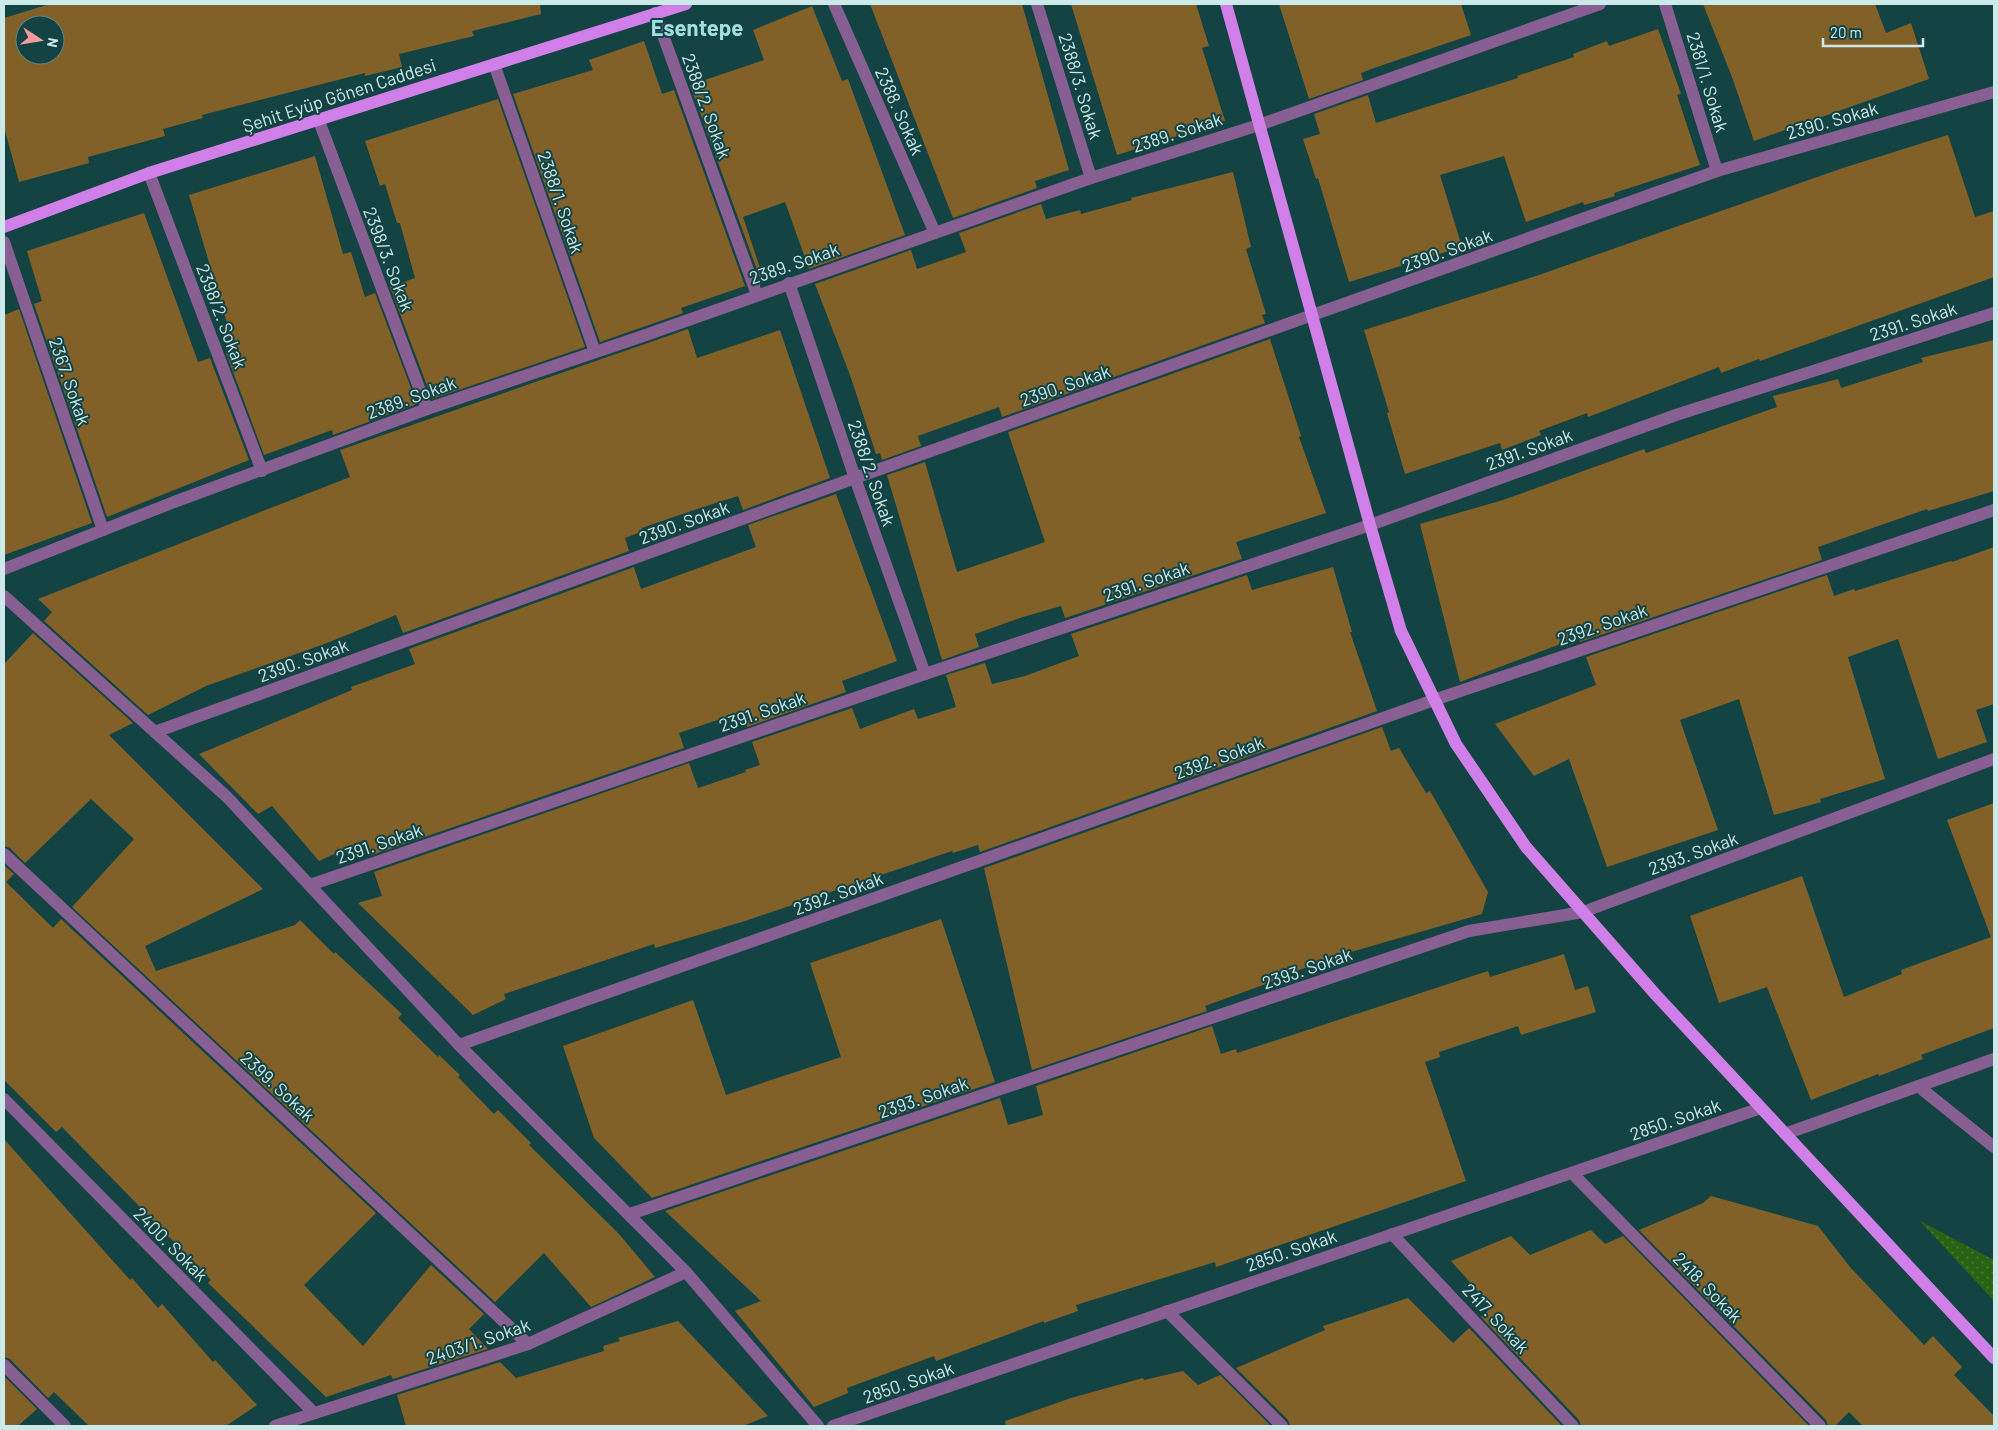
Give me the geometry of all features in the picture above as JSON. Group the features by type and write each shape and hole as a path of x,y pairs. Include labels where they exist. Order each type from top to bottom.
{"main road":[{"name":"Şehit Eyüp Gönen Caddesi","path":"4,227 149,173 686,4"},
{"path":"1226,4 1401,631 1456,744 1526,847 1656,995 1994,1358"}],"street":[{"name":"2388. Sokak","path":"834,4 935,233"},
{"name":"2388/3. Sokak","path":"1037,4 1091,178"},
{"name":"2389. Sokak","path":"4,569 174,502 427,409 1091,178 1259,125 1600,4"},
{"name":"2381/1. Sokak","path":"1665,4 1718,171"},
{"name":"2388/2. Sokak","path":"655,13 757,295"},
{"name":"2388/1. Sokak","path":"494,64 595,352"},
{"name":"2390. Sokak","path":"155,732 855,478 1718,171 1994,92"},
{"name":"2398/3. Sokak","path":"319,121 427,409"},
{"name":"2398/2. Sokak","path":"149,173 262,471"},
{"name":"2367. Sokak","path":"4,242 103,530"},
{"name":"2388/2. Sokak","path":"789,283 924,674"},
{"name":"2391. Sokak","path":"310,885 924,674 1370,525 1676,415 1994,313"},
{"name":"2392. Sokak","path":"459,1045 1434,700 1994,510"},
{"path":"4,596 227,797 459,1045 686,1272 818,1426"},
{"name":"2393. Sokak","path":"630,1214 1469,932 1583,912 1994,759"},
{"name":"2399. Sokak","path":"4,854 528,1344"},
{"path":"1785,1134 1994,1059"},
{"path":"1918,1086 1994,1147"},
{"name":"2400. Sokak","path":"4,1100 313,1412"},
{"name":"2850. Sokak","path":"833,1426 1761,1108"},
{"name":"2418. Sokak","path":"1572,1173 1820,1426"},
{"name":"2417. Sokak","path":"1392,1234 1573,1426"},
{"name":"2403/1. Sokak","path":"275,1426 313,1412 528,1344 686,1272"},
{"path":"1167,1311 1282,1426"},
{"path":"4,1365 66,1426"}],"green space":[{"path":"1920,1221 1994,1260 1994,1301"}],"building":[{"path":"50,4 540,4 541,14 472,31 474,36 399,54 402,67 365,76 365,73 202,115 203,118 163,129 165,136 88,157 89,163 19,182 4,127 4,18"},
{"path":"870,4 1022,4 1069,170 1035,181 1037,188 953,218"},
{"path":"1071,4 1196,4 1209,46 1202,48 1225,121 1117,155"},
{"path":"1279,4 1461,4 1471,35 1361,73 1363,80 1309,99"},
{"path":"1703,4 1875,4 1886,33 1911,23 1929,79 1754,141 1732,77"},
{"path":"812,6 842,81 848,79 905,235 809,269 785,202 743,217 764,280 761,281 690,85 764,60 753,30"},
{"path":"1658,29 1681,94 1677,95 1700,165 1614,193 1615,196 1584,205 1583,202 1526,222 1504,156 1440,175 1462,247 1349,282 1318,178 1316,179 1303,139 1320,134 1314,114 1368,95 1376,123 1518,78 1517,76 1574,57 1573,54 1607,41 1609,46"},
{"path":"644,41 662,94 674,90 745,286 681,308 683,313 600,342 513,94 593,70 589,60"},
{"path":"498,99 585,347 432,399 390,287 415,278 400,223 397,223 385,184 380,186 365,141"},
{"path":"1948,135 1975,217 1994,211 1994,277 1760,361 1759,359 1721,373 1719,367 1588,417 1587,413 1539,431 1541,435 1502,450 1500,443 1405,474 1387,413 1389,412 1364,330 1536,276 1843,168"},
{"path":"315,156 343,254 351,252 365,297 375,293 417,404 333,435 332,430 264,455 226,353 235,350 189,195"},
{"path":"1233,172 1251,247 1246,249 1266,314 1262,315 1265,323 1002,417 999,407 918,436 921,446 882,460 880,453 876,454 850,375 815,284 911,250 917,269 966,252 959,233 1041,204 1046,219 1080,210 1081,214 1132,200 1131,198"},
{"path":"144,213 198,362 210,358 249,460 107,517 34,304 42,301 27,251"},
{"path":"19,309 92,523 4,555 4,315"},
{"path":"688,329 697,358 780,330 830,478 743,510 738,496 642,528 643,531 625,538 629,551 403,633 396,615 327,643 206,686 148,715 44,621 52,612 38,599 350,477 340,450"},
{"path":"1270,339 1301,436 1299,437 1326,513 1236,542 1242,559 1065,618 1061,606 1023,617 975,634 979,647 942,660 887,475 925,462 957,572 1045,542 1008,432"},
{"path":"1994,340 1994,491 1928,511 1927,509 1818,547 1822,560 1580,642 1579,637 1460,682 1420,524 1503,500 1644,449 1646,453 1777,407 1773,396 1838,379 1841,388 1923,362 1921,358"},
{"path":"836,494 897,661 842,681 846,692 747,727 741,712 679,733 684,748 369,856 364,840 319,861 272,806 258,814 199,754 352,690 351,687 415,664 409,649 634,567 641,589 756,547 748,525"},
{"path":"1994,547 1994,704 1976,710 1987,742 1938,759 1898,639 1848,657 1885,779 1820,799 1821,802 1774,815 1739,699 1680,720 1718,830 1607,867 1569,759 1534,776 1495,724 1596,685 1586,657 1827,575 1834,596 1952,562"},
{"path":"1333,567 1352,632 1350,632 1377,711 980,852 978,845 953,853 952,851 745,921 655,948 654,944 504,994 506,999 473,1015 358,903 382,896 374,872 689,763 698,788 746,772 745,770 760,765 752,742 852,708 860,729 914,709 918,719 956,707 946,675 985,663 992,684 1025,676 1079,656 1071,634 1247,575 1252,590"},
{"path":"33,633 133,723 109,735 263,889 145,946 156,971 295,925 300,920 334,954 335,952 402,1014 398,1018 438,1057 439,1055 460,1075 458,1077 494,1114 498,1110 531,1143 529,1145 619,1234 655,1277 591,1307 544,1253 495,1302 72,907 134,839 91,799 25,863 10,848 4,846 4,664"},
{"path":"1382,727 1391,751 1399,748 1426,793 1430,791 1488,892 1482,914 1351,952 1276,978 1277,980 1205,1006 1207,1011 1032,1070 984,868"},
{"path":"1994,803 1994,1028 1921,1055 1923,1059 1811,1100 1767,987 1719,1003 1690,916 1802,876 1844,997 1902,974 1901,970 1991,937 1947,820"},
{"path":"4,865 14,874 6,882 53,928 61,919 376,1213 304,1285 363,1346 431,1265 484,1314 469,1329 488,1349 393,1379 391,1375 326,1397 208,1283 211,1280 62,1127 56,1132 4,1080"},
{"path":"941,919 995,1082 652,1198 594,1138 563,1046 693,1000 726,1095 841,1057 810,963"},
{"path":"1564,954 1575,990 1588,986 1596,1012 1521,1035 1518,1026 1439,1052 1440,1057 1425,1062 1466,1181 1216,1267 1215,1262 1076,1305 1078,1311 1044,1323 1044,1321 936,1361 934,1356 847,1388 848,1393 814,1407 735,1311 761,1301 665,1211 1000,1098 1008,1125 1043,1115 1036,1086 1212,1026 1221,1054 1236,1049 1237,1053 1488,971 1490,977"},
{"path":"4,1139 130,1280 132,1278 158,1308 162,1304 213,1362 215,1360 257,1405 226,1426 89,1426 54,1392 48,1398 10,1359 4,1357"},
{"path":"1711,1196 1818,1226 1850,1267 1924,1345 1933,1336 1962,1367 1954,1375 1994,1416 1994,1426 1863,1426 1849,1412 1835,1426 1828,1426 1826,1420 1639,1230 1703,1203"},
{"path":"1591,1230 1605,1244 1623,1236 1809,1426 1581,1426 1579,1420 1481,1317 1492,1307 1451,1261 1511,1236 1530,1255"},
{"path":"1408,1298 1453,1343 1469,1328 1562,1426 1290,1426 1288,1420 1236,1368 1325,1330 1323,1326"},
{"path":"678,1321 768,1416 743,1426 406,1426 397,1395 500,1362 516,1378 604,1351 603,1346 620,1341 618,1338"},
{"path":"1183,1371 1198,1385 1220,1375 1271,1426 1006,1426 1005,1421 1071,1398 1143,1378 1144,1380"},
{"path":"4,1376 37,1409 18,1426 4,1426"}],"district":[{"name":"Esentepe","path":"697,27"}]}
